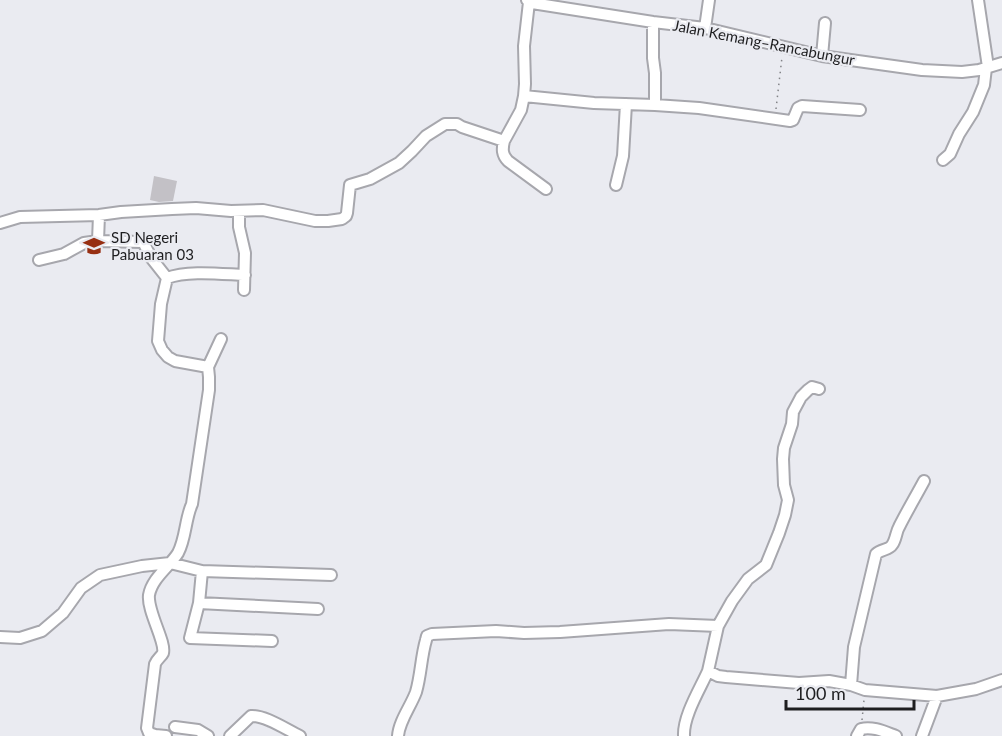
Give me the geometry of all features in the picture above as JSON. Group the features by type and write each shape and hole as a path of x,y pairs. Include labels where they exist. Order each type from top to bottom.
{"street":[{"path":"705,28 709,0"},
{"path":"943,160 950,154 973,112 984,85 987,67 978,0"},
{"path":"528,1 524,46 524,96 521,110 504,141 502,151 507,161 546,189"},
{"name":"Jalan Kemang–Rancabungur","path":"528,1 705,28 822,56 962,72 1002,63"},
{"path":"654,22 655,105"},
{"path":"822,56 825,23"},
{"path":"524,96 711,110 790,121 793,120 798,108 802,106 860,110"},
{"path":"616,185 623,156 626,104"},
{"path":"0,223 20,216 99,215 196,208 263,210 315,221 342,219 347,213 350,185 370,179 399,163 426,136 445,124 457,124 504,141"},
{"path":"239,211 239,227 245,253 244,290"},
{"path":"98,241 99,215"},
{"path":"39,260 64,254 84,243 143,242 152,259 167,278"},
{"path":"167,278 197,274 244,275"},
{"path":"167,278 161,304 158,341 162,350 175,361 208,367"},
{"path":"166,736 149,733 147,728 155,664 163,652 149,596 153,585 179,551 192,504 209,390 208,367 221,339"},
{"path":"684,736 687,716 708,671 718,626 748,579 766,565 785,515 788,500 784,485 783,453 792,424 793,412 801,397 808,390 812,387 819,389"},
{"path":"851,685 854,647 876,554 892,545 924,481"},
{"path":"0,637 20,638 42,632 63,613 81,588 100,575 142,566 170,563 201,571 331,575"},
{"path":"201,571 199,603 190,638 272,641"},
{"path":"199,603 318,609"},
{"path":"398,736 398,731 417,689 427,636 432,634 496,631 560,632 669,624 718,626"},
{"path":"708,671 726,677 799,683 829,681 865,690 937,696 976,689 1002,680"},
{"path":"922,736 937,696"},
{"path":"230,736 251,716 256,716 300,736"},
{"path":"175,727 198,730 208,736"},
{"path":"859,733 866,728 896,736"}],"path":[{"path":"774,119 783,47"},
{"path":"859,733 865,690"}],"building":[{"path":"154,176 177,181 173,201 150,200"}],"place":[{"name":"SD Negeri Pabuaran 03","path":"94,246"}]}
